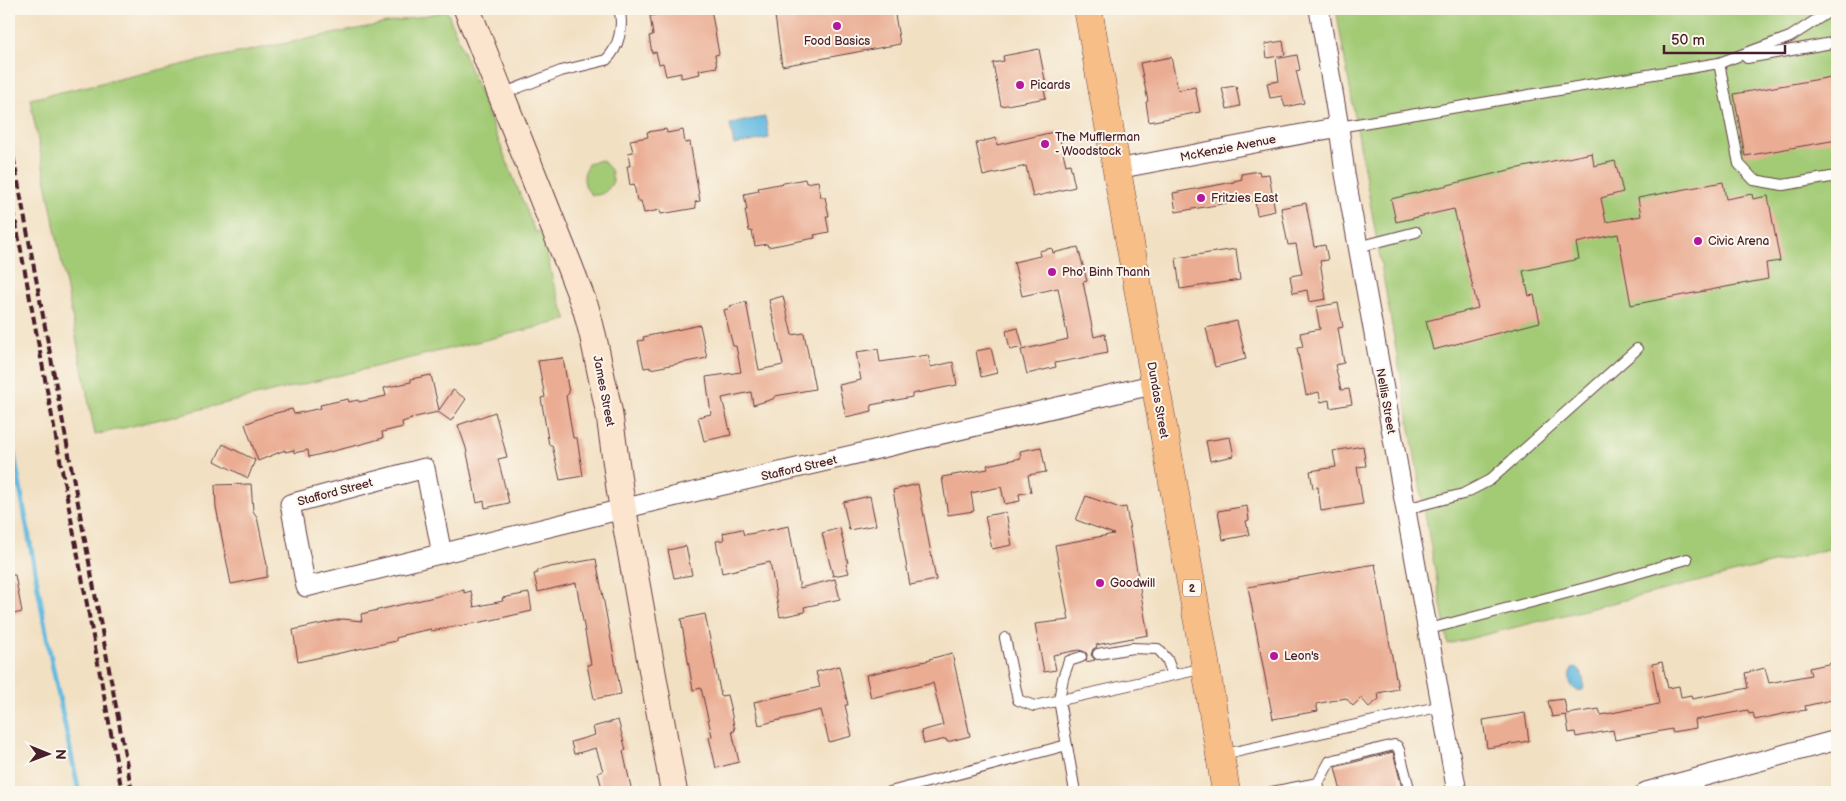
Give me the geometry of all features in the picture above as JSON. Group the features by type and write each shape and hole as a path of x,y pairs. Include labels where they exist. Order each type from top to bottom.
{"main road":[{"name":"Dundas Street","path":"1088,9 1156,384 1226,792"}],"street":[{"name":"James Street","path":"467,9 587,313 594,336 609,412 624,509 674,792"},
{"name":"Nellis Street","path":"1319,9 1345,174 1429,629 1457,792"},
{"name":"McKenzie Avenue","path":"1117,169 1339,127"},
{"name":"Stafford Street","path":"442,554 425,468 290,504 306,587 442,554 624,509 1156,384"},
{"path":"1646,792 1837,740"}],"lane":[{"path":"501,94 561,71 606,60 612,55 621,27 622,18 619,9"},
{"path":"1719,62 1790,37 1833,9"},
{"path":"1339,127 1837,42"},
{"path":"1719,62 1739,164 1754,180 1783,185 1837,176"},
{"path":"1358,247 1416,232"},
{"path":"1407,512 1417,506 1463,494 1490,480 1637,349"},
{"path":"1429,629 1687,559"},
{"path":"1005,638 1018,700 1034,706 1206,668"},
{"path":"1098,654 1132,648 1158,649 1167,659 1172,675"},
{"path":"1074,792 1059,700 1063,678 1069,661 1081,657"},
{"path":"1220,755 1442,706"},
{"path":"890,792 1067,745"},
{"path":"1272,792 1319,788 1330,761 1394,745 1399,750 1410,792"}],"green space":[{"path":"1336,9 1837,9 1837,547 1448,644"},
{"path":"447,11 535,232 542,231 553,282 567,320 95,435 30,99 212,58"},
{"path":"602,160 611,170 613,181 605,192 599,195 592,195 586,188 584,180 585,171 589,163"}],"water":[{"path":"765,117 769,138 734,145 730,124"},
{"path":"1578,668 1583,678 1583,690 1572,687 1570,680 1572,669"}],"building":[{"path":"654,9 711,9 719,54 715,55 717,67 699,70 700,74 681,78 681,73 666,76 663,63 659,64 656,52 652,53 649,36 653,35 650,16 655,15"},
{"name":"Food Basics","path":"774,9 894,9 900,44 782,66"},
{"path":"1283,41 1285,55 1267,58 1265,44"},
{"path":"1039,49 1047,90 1044,90 1046,98 1001,106 993,63 1004,61 1003,56"},
{"path":"1297,55 1300,70 1296,71 1304,103 1285,107 1282,96 1270,98 1267,83 1279,81 1276,59"},
{"path":"1171,57 1178,90 1195,87 1200,112 1149,122 1146,102 1148,101 1140,63"},
{"path":"1837,76 1837,140 1745,156 1734,94"},
{"path":"1236,86 1240,106 1227,109 1222,88"},
{"path":"666,129 667,133 683,130 685,143 690,142 700,201 695,202 696,208 661,214 660,210 644,213 641,201 637,201 634,184 630,185 627,166 630,166 628,153 633,152 630,140 648,137 647,132"},
{"path":"1058,131 1066,165 1070,164 1075,187 1033,197 1026,166 983,176 976,143 996,138 997,145"},
{"path":"1592,153 1594,166 1615,161 1623,192 1601,198 1606,222 1641,216 1638,198 1723,182 1726,199 1752,194 1753,199 1768,196 1780,261 1766,263 1768,279 1631,305 1618,234 1576,243 1579,259 1523,271 1529,296 1534,295 1540,322 1433,350 1426,321 1478,308 1454,209 1396,222 1391,199 1509,170"},
{"path":"1259,171 1260,175 1269,174 1275,211 1257,215 1255,201 1233,202 1176,212 1173,193 1234,182 1242,179 1241,174"},
{"path":"805,179 806,183 818,181 821,197 825,197 829,216 826,216 829,232 814,235 815,238 768,247 767,244 755,246 752,231 749,231 744,194 759,191 758,188"},
{"path":"1306,203 1314,247 1325,245 1328,260 1320,261 1326,299 1309,302 1307,290 1293,293 1290,276 1302,274 1296,244 1288,245 1281,208"},
{"path":"1078,247 1087,281 1083,282 1094,337 1105,334 1108,353 1055,363 1056,367 1027,374 1021,350 1068,339 1058,288 1022,296 1014,262 1040,256 1039,251 1052,248 1053,253"},
{"path":"1236,249 1240,280 1180,289 1176,258"},
{"path":"783,296 792,335 804,333 815,389 775,396 773,399 753,405 751,392 722,398 731,435 704,441 698,417 711,414 706,377 741,372 736,346 733,346 724,310 731,308 730,306 746,302 759,370 783,365 769,300"},
{"path":"1338,303 1343,327 1338,328 1344,363 1335,365 1341,390 1349,389 1352,404 1330,408 1329,400 1321,402 1319,392 1306,395 1297,348 1303,347 1300,333 1320,329 1316,307"},
{"path":"1237,321 1246,359 1215,367 1206,328"},
{"path":"700,325 707,358 650,369 650,367 644,368 638,341 644,340 643,337"},
{"path":"1018,328 1023,347 1010,350 1006,331"},
{"path":"991,348 997,373 981,377 976,351"},
{"path":"878,349 880,362 928,355 931,367 953,362 957,385 871,405 872,411 846,417 839,385 861,380 856,352"},
{"path":"563,358 569,393 566,396 573,438 577,438 583,476 560,480 552,445 549,445 541,398 545,397 538,361"},
{"path":"431,375 439,410 453,390 466,399 451,421 438,412 411,418 402,422 403,427 382,432 383,438 362,444 309,457 308,450 294,453 294,450 285,452 285,450 258,461 245,424 268,415 292,409 294,414 321,408 320,405 348,399 349,402 358,400 359,402 386,396 384,388"},
{"path":"495,412 507,457 498,459 509,503 485,508 484,501 477,503 466,448 458,425"},
{"path":"1230,437 1234,456 1210,461 1206,441"},
{"path":"223,444 255,460 248,478 215,461"},
{"path":"1363,446 1366,466 1357,467 1363,504 1321,511 1318,487 1313,488 1310,471 1336,467 1333,451"},
{"path":"1041,447 1046,472 1028,475 1031,492 1019,494 1020,501 1005,504 1001,487 971,493 974,511 948,515 942,477 988,469 987,465 1021,458 1020,451"},
{"path":"251,484 253,511 257,517 267,565 267,577 231,584 216,507 215,485"},
{"path":"918,484 936,580 910,585 893,490"},
{"path":"870,496 876,525 849,530 843,502"},
{"name":"Goodwill","path":"1086,496 1120,508 1126,507 1148,635 1096,645 1097,647 1093,649 1091,655 1095,660 1086,662 1087,654 1079,650 1053,655 1056,670 1044,672 1035,624 1069,620 1055,545 1114,534 1076,520"},
{"path":"1247,506 1249,520 1246,521 1249,535 1223,540 1218,511"},
{"path":"1006,512 1012,545 992,549 985,516"},
{"path":"789,526 800,588 835,579 840,599 804,607 805,612 780,617 770,562 722,573 716,541 724,540 723,533 742,529 744,535"},
{"path":"840,528 849,573 833,576 822,533"},
{"path":"686,546 692,575 674,578 668,550"},
{"path":"596,559 621,694 594,699 587,665 591,664 576,583 538,592 534,574 538,573 537,571 550,567"},
{"path":"1375,564 1398,689 1378,693 1379,699 1369,707 1361,698 1353,706 1346,698 1316,704 1318,711 1273,719 1248,587"},
{"path":"9,575 15,575 22,612 9,615"},
{"path":"464,590 464,593 471,591 474,607 503,601 502,598 529,593 532,611 492,620 403,635 396,638 396,641 298,662 293,630 343,619 362,621 361,614"},
{"path":"705,614 721,696 727,695 731,711 735,731 732,731 739,762 716,768 709,737 712,736 701,688 693,690 681,619"},
{"path":"952,653 970,736 947,742 946,739 924,744 921,731 943,725 933,683 871,698 866,675"},
{"path":"1662,662 1668,688 1679,686 1681,697 1691,695 1692,699 1748,688 1745,673 1765,668 1769,683 1811,675 1809,668 1837,662 1836,699 1805,706 1806,710 1755,720 1753,713 1749,714 1748,710 1695,720 1696,728 1672,732 1672,729 1615,740 1613,730 1576,737 1575,732 1569,733 1566,715 1552,717 1548,701 1564,699 1567,714 1599,709 1601,715 1659,704 1652,664"},
{"path":"839,666 848,705 845,705 852,736 829,742 821,710 759,725 754,702 820,687 816,672"},
{"path":"1525,713 1529,741 1487,748 1483,720"},
{"path":"618,720 626,750 623,751 632,792 603,792 598,773 603,771 596,748 574,754 571,742 595,735 593,727"},
{"path":"1393,752 1403,792 1341,792 1335,767"}],"waterway":[{"path":"9,426 50,654 79,792"}],"railway":[{"path":"9,134 132,792"},
{"path":"9,186 122,792"}],"place":[{"name":"Food Basics","path":"837,26"},
{"name":"Picards","path":"1020,85"},
{"name":"The Mufflerman - Woodstock","path":"1045,144"},
{"name":"Fritzies East","path":"1201,198"},
{"name":"Civic Arena","path":"1698,241"},
{"name":"Pho' Binh Thanh","path":"1052,272"},
{"name":"Goodwill","path":"1100,583"},
{"name":"Leon's","path":"1274,656"}]}
